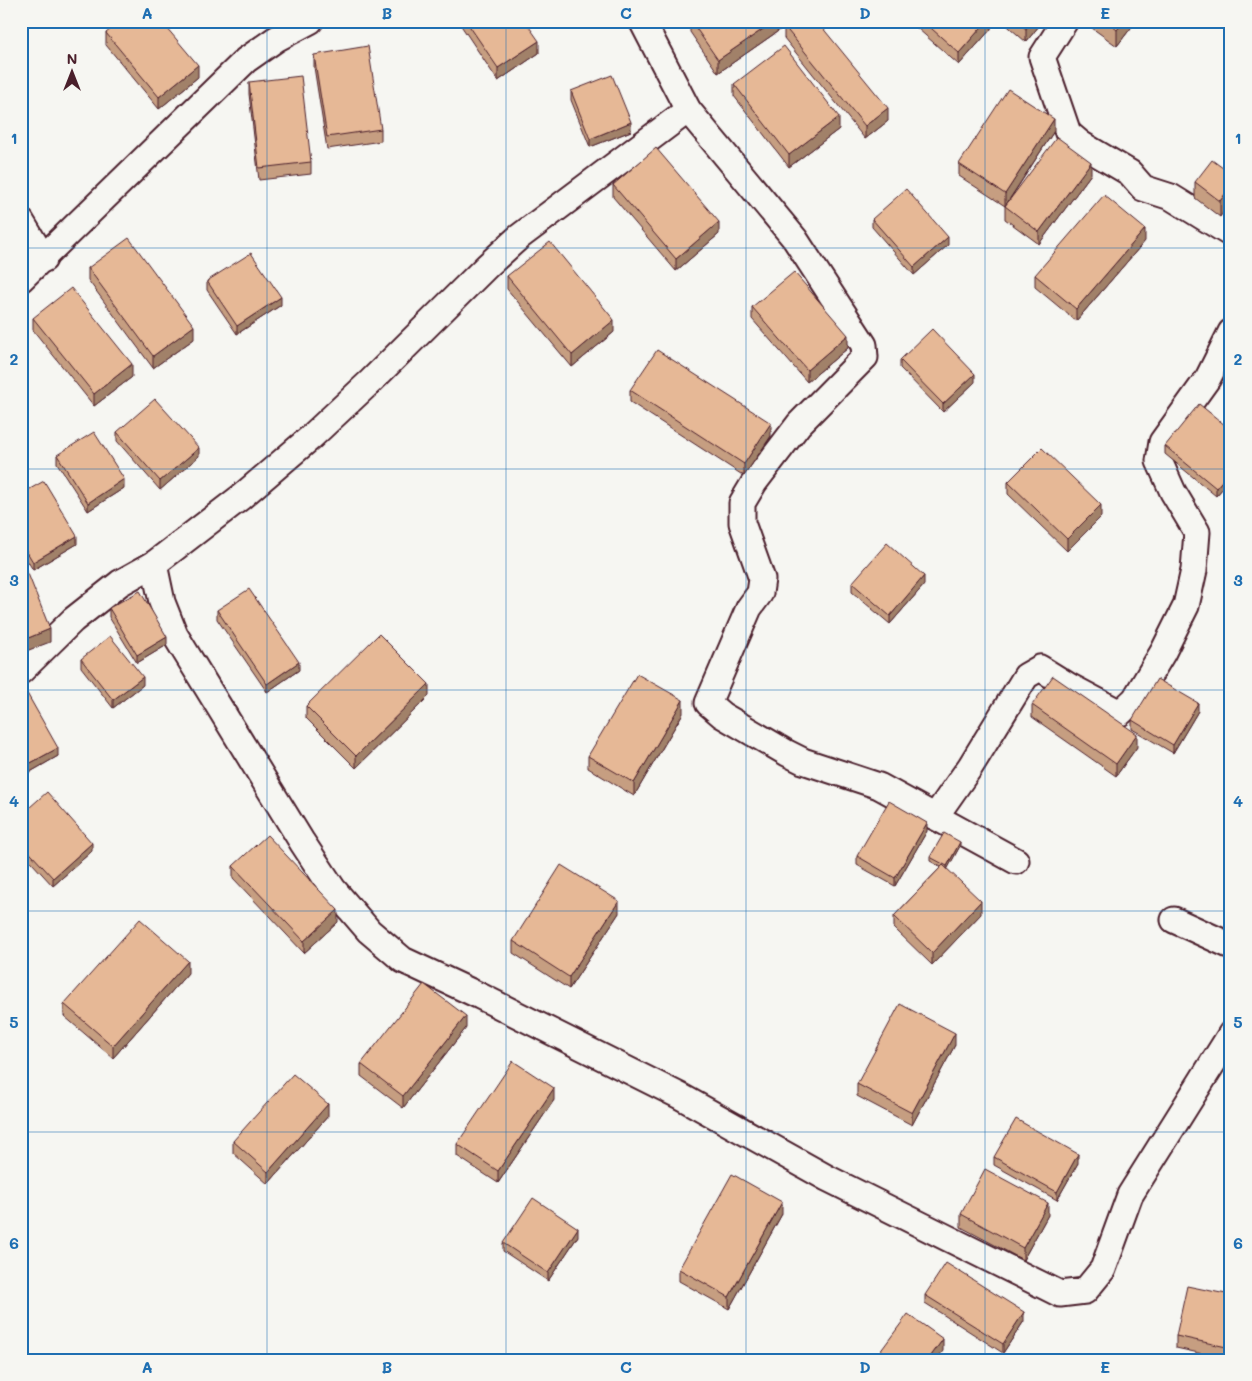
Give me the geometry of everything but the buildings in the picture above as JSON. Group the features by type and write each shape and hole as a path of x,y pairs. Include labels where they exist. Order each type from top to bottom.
{"street":[{"path":"21,279 44,259 246,60 276,39 310,21"},
{"path":"642,21 688,110 794,239 864,345 865,358 799,424 754,483 742,503 742,523 762,579 760,593 750,608 708,703 722,715 803,761 878,786 1016,861"},
{"path":"1065,21 1042,57 1068,132 1081,144 1130,172 1143,188 1171,196 1231,234"},
{"path":"21,671 73,620 120,583 154,564 241,497 310,438 371,382 487,266 519,238 688,110"},
{"path":"21,221 44,259"},
{"path":"935,817 970,767 1026,676 1040,668 1120,713 1135,699 1140,691 1163,652 1186,606 1194,570 1197,532 1173,492 1159,462 1162,442 1208,378 1231,332"},
{"path":"154,564 162,602 175,635 302,842 333,889 369,931 403,960 480,996 680,1096 827,1178 1060,1294 1085,1291 1103,1269 1130,1195 1231,1034"},
{"path":"1174,920 1231,946"}]}
